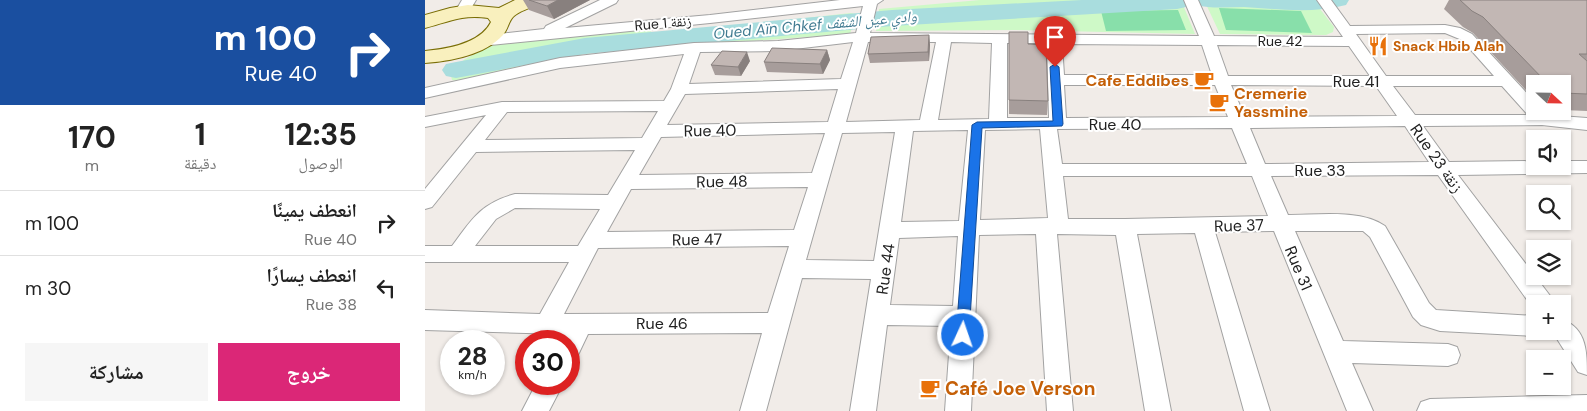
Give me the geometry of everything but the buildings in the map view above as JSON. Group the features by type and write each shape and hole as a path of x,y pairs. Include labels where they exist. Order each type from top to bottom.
{"street":[{"path":"425,22 467,7 494,14 501,13 530,0"},
{"path":"501,13 519,30 540,34 611,0"},
{"path":"753,411 871,0"},
{"name":"Rue 1 زنقة","path":"472,46 540,34 750,7 876,0"},
{"name":"Rue 31","path":"1191,0 1208,41 1221,80 1360,411"},
{"name":"Rue 23 زنقة","path":"1329,6 1443,168 1536,295"},
{"path":"425,75 495,32 501,13"},
{"name":"Rue 42","path":"425,93 560,63 694,48 778,46 864,27 944,37 1208,41 1349,36 1445,29 1455,31 1467,37 1526,102"},
{"path":"927,125 944,37"},
{"path":"958,411 969,227 1000,37"},
{"path":"1054,38 1052,226 1060,411"},
{"path":"425,57 472,46"},
{"path":"547,324 624,182 674,98 694,48"},
{"name":"Rue 41","path":"1055,80 1507,81"},
{"path":"425,122 502,107 674,98 847,84"},
{"path":"425,202 502,107"},
{"name":"Rue 40","path":"470,146 927,125 1542,120 1581,123"},
{"name":"Rue 44","path":"863,411 905,126"},
{"name":"Rue 33","path":"1053,170 1587,167"},
{"name":"Rue 48","path":"624,182 820,180"},
{"path":"459,253 484,218 495,207 504,203 515,201 613,202"},
{"name":"Rue 37","path":"891,230 969,227 1125,227 1361,223 1375,228 1421,310 1434,320 1526,325"},
{"path":"1203,226 1257,411"},
{"path":"1125,227 1158,411"},
{"name":"Rue 47","path":"425,254 803,238"},
{"path":"793,269 885,270"},
{"path":"878,315 964,316"},
{"name":"Rue 46","path":"425,320 547,324 777,323"},
{"path":"578,330 581,324"},
{"path":"1571,340 1586,360"},
{"path":"1335,352 1448,355"},
{"path":"535,411 544,395"},
{"path":"1430,411 1587,407"}],"green space":[{"path":"980,0 1181,0 1195,34 1015,30 876,31 879,9"},
{"path":"1204,0 1313,0 1334,27 1333,32 1326,35 1220,34"},
{"path":"1219,8 1301,11 1312,33 1226,30"},
{"path":"1178,10 1186,30 1106,31 1101,11"},
{"path":"851,13 856,14 850,34 693,45 688,41 584,54 458,81 452,80 451,76 457,66 465,59 497,43 651,29 651,35"}],"waterway":[{"name":"Oued Aïn Chkef وادي عين الشقف","path":"1205,0 1242,0 1300,4 1337,0"},
{"name":"Oued Aïn Chkef وادي عين الشقف","path":"456,70 585,46 892,18 1177,2"}],"place":[{"name":"Snack Hbib Alah","path":"1378,46"},
{"name":"Cafe Eddibes","path":"1204,80"},
{"name":"Cremerie Yassmine","path":"1219,102"},
{"name":"Café Joe Verson","path":"930,388"}],"route":[{"path":"963,335 977,125 1058,124 1055,67"}]}
